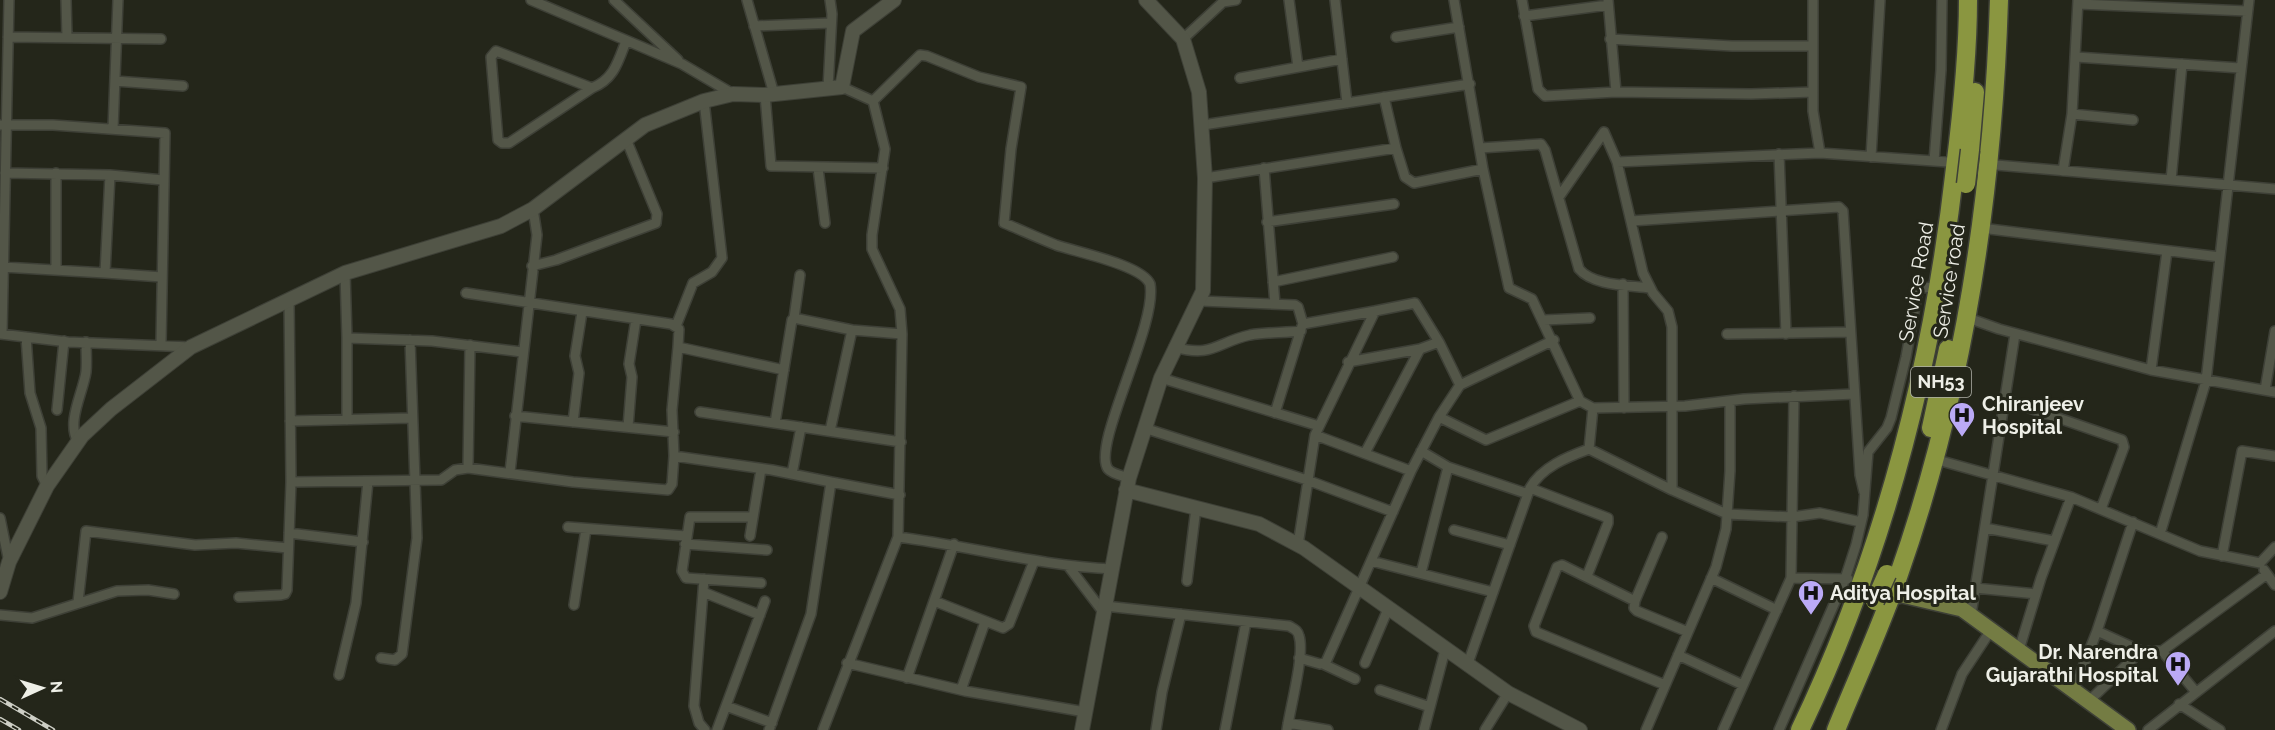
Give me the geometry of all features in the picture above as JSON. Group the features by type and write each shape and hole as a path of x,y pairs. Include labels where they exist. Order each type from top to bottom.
{"highway":[{"name":"Service Road","path":"1800,730 1875,585 1899,466 1923,375 1950,224 1973,161 1965,75 1968,0"},
{"path":"1973,161 1978,0"},
{"path":"1973,161 1988,0"},
{"name":"Service road","path":"1836,730 1875,585 1934,459 1949,405 1968,318 1981,228 1973,161 1999,0"},
{"name":"NH53","path":"1826,730 1898,509 1935,369 1973,161"},
{"name":"NH53","path":"1812,730 1875,585"}],"main road":[{"path":"1875,585 1962,609 2128,730"}],"street":[{"path":"9,0 3,125 5,172 1,334 64,341 191,346"},
{"path":"66,0 67,37"},
{"path":"113,129 118,0"},
{"path":"531,0 682,64 733,94"},
{"path":"614,0 682,64"},
{"path":"747,0 769,95 771,166 883,168"},
{"path":"830,0 835,88"},
{"path":"835,88 853,31 894,0"},
{"path":"1082,730 1128,484 1161,378 1174,348 1201,300 1205,178 1199,92 1184,39 1146,0"},
{"path":"1184,39 1223,2 1236,0"},
{"path":"1289,0 1298,68"},
{"path":"1335,0 1347,103"},
{"path":"1454,0 1483,169 1509,288 1532,299 1554,340 1581,401 1593,408 1672,407 1794,396 1854,394"},
{"path":"1522,0 1540,93 1550,96 1616,92 1730,94 1813,92"},
{"path":"1813,0 1813,92 1820,153"},
{"path":"1871,157 1880,0"},
{"path":"1934,161 1941,70 1942,0"},
{"path":"2160,534 2206,381 2248,0"},
{"path":"1524,16 1608,2 1616,92"},
{"path":"2063,171 2072,114 2078,2 2247,11"},
{"path":"754,26 831,23"},
{"path":"1396,37 1459,27"},
{"path":"8,36 161,39"},
{"path":"1610,39 1732,46 1812,46"},
{"path":"592,88 496,51 491,57 498,140 502,143 509,142 611,77 626,41"},
{"path":"873,101 920,55 979,77 1022,87 1011,149 1004,223 1055,244 1134,271 1148,279 1150,284 1146,324 1110,431 1105,458 1107,468 1128,484 1196,508 1259,524 1298,545 1467,666 1508,693 1574,729"},
{"path":"2076,57 2240,68"},
{"path":"1240,78 1342,59"},
{"path":"2171,180 2182,64"},
{"path":"115,81 183,86"},
{"path":"1203,125 1470,84"},
{"path":"0,592 9,562 47,486 78,442 111,409 191,346 345,273 471,237 501,226 533,209 645,125 704,101 733,94 769,95 835,88 873,101"},
{"path":"1384,98 1395,148 1406,177 1414,183 1483,169"},
{"path":"676,326 693,283 711,272 722,258 704,101"},
{"path":"823,730 847,663 898,537 903,334 900,309 872,249 872,235 885,149 873,101"},
{"path":"2072,114 2133,120"},
{"path":"3,125 165,133 162,344"},
{"path":"1559,197 1601,134 1607,134 1617,162 1643,273 1650,288 1668,311 1672,327 1672,490"},
{"path":"532,266 556,260 656,223 657,214 626,139"},
{"path":"1480,148 1541,144 1545,150 1579,269 1584,275 1650,288"},
{"path":"1205,178 1395,148"},
{"path":"1617,162 1820,153 1934,161 1973,161 2275,189"},
{"path":"1779,154 1786,333"},
{"path":"818,168 825,223"},
{"path":"1264,168 1275,304"},
{"path":"5,172 110,175 163,180"},
{"path":"56,173 56,270"},
{"path":"105,273 110,175"},
{"path":"1267,222 1394,204"},
{"path":"1631,221 1833,205 1843,211 1860,475 1864,492"},
{"path":"510,472 527,303 537,235 533,209"},
{"path":"1981,228 2220,257"},
{"path":"2151,370 2167,251"},
{"path":"1273,282 1393,257"},
{"path":"3,267 162,277"},
{"path":"345,273 347,420"},
{"path":"775,423 800,275"},
{"path":"1623,284 1624,408"},
{"path":"1779,730 1875,585 1861,522 1868,452 1887,428 1891,418 1906,357 1917,295 1920,288 1924,286 1938,287"},
{"path":"291,482 441,480 455,470 468,468 573,482 668,489 672,484 674,456 672,410 679,329 676,326 466,293"},
{"path":"239,597 285,594 291,482 289,300"},
{"path":"1201,300 1298,307 1302,328 1286,372 1275,413"},
{"path":"1174,348 1190,352 1216,350 1250,335 1302,328 1415,303 1439,342 1460,385"},
{"path":"1298,545 1306,480 1317,431 1348,362 1375,311"},
{"path":"573,422 579,373 575,356 582,312"},
{"path":"794,318 852,330 903,334"},
{"path":"1544,320 1590,318"},
{"path":"1968,318 2151,370 2270,391 2275,332"},
{"path":"628,427 632,377 629,364 636,319"},
{"path":"831,431 852,330"},
{"path":"1727,334 1850,332"},
{"path":"1971,615 2015,333"},
{"path":"26,337 30,393 41,428 42,476 47,486"},
{"path":"347,338 410,340 522,352"},
{"path":"381,658 395,660 402,654 417,538 410,340"},
{"path":"1323,664 1411,471 1439,417 1460,385 1554,340"},
{"path":"57,410 64,341"},
{"path":"78,442 73,434 74,420 86,371 87,342"},
{"path":"1348,362 1420,349 1439,342"},
{"path":"468,468 470,345"},
{"path":"678,347 784,370"},
{"path":"1365,453 1420,349"},
{"path":"1161,378 1275,413 1411,471"},
{"path":"1723,730 1791,578 1794,396"},
{"path":"2006,400 2122,440 2124,447 2101,509"},
{"path":"1439,417 1486,440 1581,401"},
{"path":"1646,730 1711,578 1726,528 1730,401"},
{"path":"1589,449 1593,408"},
{"path":"700,412 901,442"},
{"path":"515,416 674,432"},
{"path":"290,421 411,418"},
{"path":"792,474 801,427"},
{"path":"1144,428 1306,480 1393,512"},
{"path":"1467,666 1534,481 1562,459 1589,449 1727,514 1792,517 1820,513 1861,522"},
{"path":"1421,451 1448,467 1608,518 1587,576"},
{"path":"2222,556 2242,451 2275,456"},
{"path":"674,456 792,474 900,495"},
{"path":"1934,459 2071,497 2200,551 2260,563 2275,585"},
{"path":"1420,573 1448,467"},
{"path":"750,536 761,469"},
{"path":"339,675 350,637 363,542 368,481"},
{"path":"726,706 770,727 811,614 831,482"},
{"path":"2019,650 2054,541 2071,497"},
{"path":"1187,581 1196,508"},
{"path":"753,517 694,515 688,521 683,575 704,579 761,583"},
{"path":"0,518 9,562"},
{"path":"2074,690 2097,631 2133,522"},
{"path":"568,527 767,550"},
{"path":"1985,528 2054,541"},
{"path":"574,605 586,529"},
{"path":"1454,530 1510,545"},
{"path":"78,602 86,531 195,545 236,543 288,548"},
{"path":"289,533 363,542"},
{"path":"898,537 954,544 1069,567 1113,569"},
{"path":"1662,537 1634,608 1688,632"},
{"path":"907,678 954,544"},
{"path":"2260,563 2275,548"},
{"path":"934,601 1003,628 1009,624 1035,561"},
{"path":"1371,561 1493,592"},
{"path":"1635,601 1562,565 1557,567 1534,627 1536,633 1665,685"},
{"path":"1069,567 1105,610 1180,614 1289,626 1296,630 1300,636 1299,658 1288,726 1328,730"},
{"path":"2097,631 2141,651 2162,651 2267,574"},
{"path":"1711,578 1777,610"},
{"path":"1791,578 1875,585"},
{"path":"704,579 694,706 699,723 705,730"},
{"path":"1975,588 2036,594"},
{"path":"0,615 32,618 117,591 148,590 174,594"},
{"path":"703,592 760,615"},
{"path":"717,730 765,601"},
{"path":"1365,663 1388,609"},
{"path":"1156,730 1162,692 1180,614"},
{"path":"961,690 986,622"},
{"path":"1226,730 1246,622"},
{"path":"1941,730 1962,674 1991,630"},
{"path":"2148,730 2195,691 2275,631"},
{"path":"1424,730 1445,650"},
{"path":"2089,701 2141,651"},
{"path":"2162,651 2195,691"},
{"path":"1678,655 1743,685"},
{"path":"1299,658 1323,664 1355,679"},
{"path":"847,663 961,690 1085,712"},
{"path":"1380,690 1430,707"},
{"path":"1485,730 1508,693"},
{"path":"2179,704 2220,730"}],"railway":[{"path":"0,699 53,730"},
{"path":"0,719 19,730"}],"place":[{"name":"Chiranjeev Hospital","path":"1962,438"},
{"name":"Aditya Hospital","path":"1811,616"},
{"name":"Dr. Narendra Gujarathi Hospital","path":"2178,687"}]}
